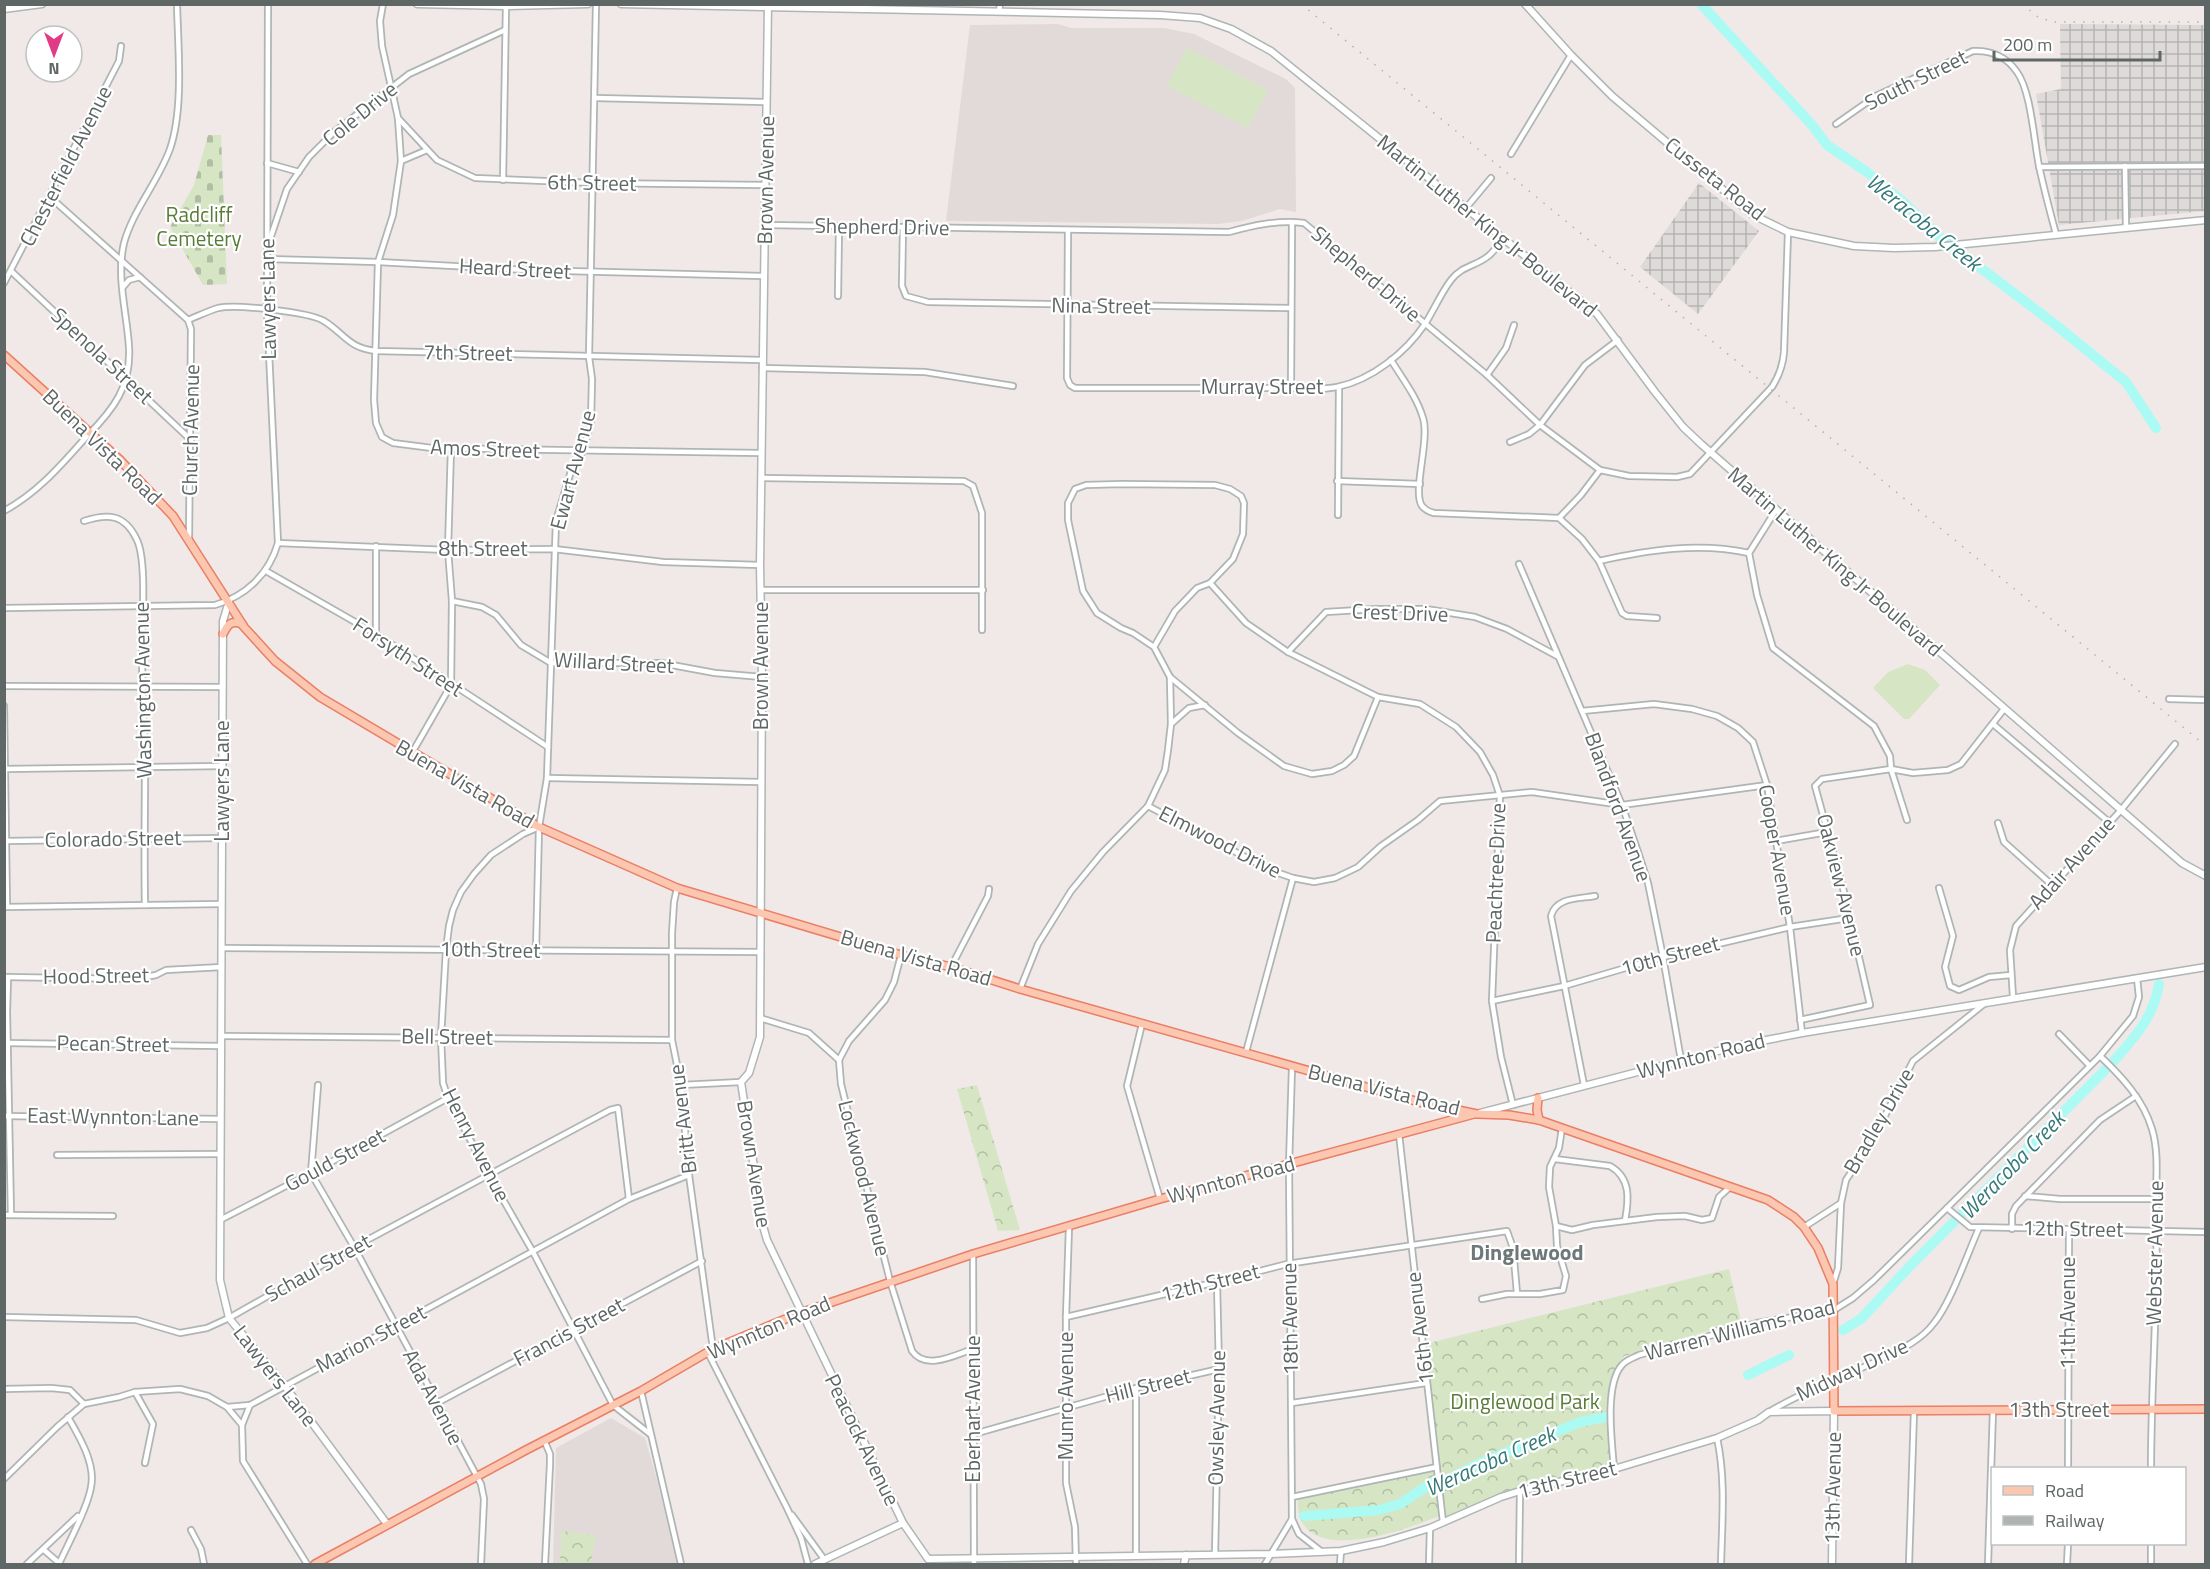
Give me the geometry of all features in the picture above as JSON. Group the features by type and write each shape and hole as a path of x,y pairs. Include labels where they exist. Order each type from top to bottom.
{"main road":[{"path":"4,7 10,4"},
{"path":"4,7 42,4"},
{"path":"417,4 506,6 588,4"},
{"name":"Martin Luther King Jr Boulevard","path":"621,4 1000,8 1160,15 1200,18 1231,29 1271,51 1597,314 1683,427 1711,453 2182,863 2205,876"},
{"name":"Cusseta Road","path":"1525,4 1533,7 1571,55 1612,96 1752,215 1788,232 1854,246 1935,247 2205,220"},
{"name":"Brown Avenue","path":"768,5 759,565 762,677 760,1037 749,1073 741,1082 763,1227 772,1254 800,1313"},
{"name":"Buena Vista Road","path":"4,355 90,433 173,516 242,624 275,661 320,697 538,827 677,888 901,955 951,967 1020,989 1419,1102 1477,1114 1509,1114 1539,1120 1768,1200 1794,1216 1804,1227 1818,1248 1833,1284 1834,1411"},
{"name":"Lawyers Lane","path":"229,601 223,621 220,1280 229,1318 284,1385 387,1524"},
{"path":"223,634 228,624 232,622 242,624"},
{"name":"Wynnton Road","path":"315,1564 544,1440 641,1391 710,1351 800,1313 972,1254 1160,1199 1681,1060 1802,1032 2205,967"},
{"path":"1538,1098 1539,1120"},
{"name":"Peacock Avenue","path":"800,1313 903,1523 927,1562"},
{"name":"13th Street","path":"927,1562 1341,1551 1384,1542 1430,1528 1520,1491 1614,1469 1717,1438 1758,1420 1769,1412 2205,1409"},
{"name":"13th Avenue","path":"1832,1564 1834,1411"},
{"path":"815,1564 903,1523"},
{"path":"1184,1564 1186,1555"}],"street":[{"path":"4,511 22,501 45,483 111,410 123,389 129,347 121,260 129,229 165,161 174,135 178,104 177,4"},
{"name":"Lawyers Lane","path":"229,601 256,582 266,571 278,543 267,310 268,4"},
{"path":"376,351 378,262 393,215 401,160 398,118 382,46 380,21 383,4"},
{"name":"Ewart Avenue","path":"536,951 538,827 547,778 556,521 572,471 583,451 591,422 593,399 589,357 596,4"},
{"path":"503,180 506,6"},
{"name":"Cole Drive","path":"267,249 287,189 309,157 333,133 409,74 505,30"},
{"name":"Chesterfield Avenue","path":"4,283 12,272 119,61 121,46"},
{"name":"South Street","path":"1836,124 1876,96 1973,51 1990,52 2005,59 2021,78 2039,167 2056,234"},
{"path":"1511,153 1571,55"},
{"path":"595,98 767,102"},
{"name":"6th Street","path":"398,118 437,160 454,170 476,178 593,183 766,185"},
{"path":"401,160 427,150"},
{"path":"267,163 299,172"},
{"path":"2125,166 2126,228"},
{"path":"2039,167 2205,166"},
{"path":"1466,208 1491,178"},
{"path":"50,197 188,320"},
{"path":"1291,388 1292,222"},
{"name":"Shepherd Drive","path":"765,225 1228,232 1260,223 1304,223 1487,375 1540,425 1600,470 1629,476 1677,477 1690,474 1711,453 1769,389 1782,369 1788,232"},
{"path":"838,297 839,226"},
{"name":"Nina Street","path":"903,227 902,286 906,296 928,302 1291,308"},
{"path":"1068,231 1068,305"},
{"name":"Murray Street","path":"1068,305 1066,378 1075,388 1317,390 1339,387 1360,379 1391,360 1410,343 1452,278 1487,259 1502,237"},
{"name":"Heard Street","path":"267,259 591,272 763,276"},
{"name":"Spenola Street","path":"12,272 191,440"},
{"path":"122,288 129,280 140,278"},
{"name":"7th Street","path":"188,320 219,308 233,307 311,316 323,321 361,349 376,351 762,360"},
{"name":"Church Avenue","path":"188,320 191,329 189,540"},
{"path":"1487,375 1506,348 1514,325"},
{"path":"1510,442 1529,434 1540,425 1585,365 1618,340"},
{"name":"Amos Street","path":"376,351 376,423 382,437 393,443 451,448 760,453"},
{"path":"1391,360 1424,420 1425,448 1420,501 1426,511 1559,518 1582,539 1599,561 1622,613 1627,616 1656,618"},
{"path":"762,368 925,372 1014,386"},
{"path":"1338,515 1339,387"},
{"path":"412,753 451,685 452,601 448,550 451,448"},
{"path":"1559,518 1600,470"},
{"path":"761,478 964,481 972,486 982,513 982,630"},
{"path":"1337,481 1420,484"},
{"path":"1154,647 1175,611 1197,588 1210,583 1233,559 1243,534 1244,503 1241,496 1215,485 1095,485 1075,489 1068,503 1068,520 1083,591 1097,613 1154,647 1170,677 1238,733 1284,766 1312,774 1332,771 1344,765 1354,756 1378,697"},
{"path":"1776,510 1749,553 1756,595 1773,648 1874,726 1890,756 1891,769 1907,820"},
{"name":"Washington Avenue","path":"84,521 101,516 115,516 137,540 143,577 145,905"},
{"name":"8th Street","path":"278,543 448,550 554,549 663,562 759,565"},
{"path":"376,546 376,634"},
{"path":"1599,561 1647,551 1677,548 1708,548 1749,553"},
{"name":"Blandford Avenue","path":"1519,564 1622,806 1648,883 1681,1060"},
{"name":"Forsyth Street","path":"266,571 376,634 548,747"},
{"name":"Peachtree Drive","path":"1210,583 1246,622 1288,652 1378,697 1420,704 1456,727 1480,752 1493,775 1500,796 1492,1001 1501,1057 1513,1105"},
{"path":"760,590 982,590"},
{"path":"4,608 199,606 229,601"},
{"name":"Willard Street","path":"452,601 482,607 496,615 521,645 551,663 661,663 716,673 762,677"},
{"name":"Crest Drive","path":"1288,652 1326,612 1426,609 1475,617 1507,628 1530,643 1557,656"},
{"path":"1020,989 1038,944 1071,891 1103,852 1148,806 1165,770 1170,724 1170,677"},
{"path":"4,686 223,687"},
{"path":"2169,699 2205,700"},
{"name":"Cooper Avenue","path":"1582,711 1654,704 1692,709 1717,716 1738,728 1753,742 1767,785 1790,927 1802,1032"},
{"path":"1170,724 1189,708 1206,705"},
{"path":"4,706 6,907 222,904"},
{"path":"1891,769 1913,773 1948,770 1961,764 2004,709"},
{"path":"1993,724 2109,822"},
{"name":"Adair Avenue","path":"2013,997 2010,950 2016,926 2121,810 2175,744"},
{"path":"5,769 223,766"},
{"name":"Oakview Avenue","path":"1800,1020 1870,1005 1815,786 1822,779 1891,769"},
{"path":"547,778 761,782"},
{"name":"Elmwood Drive","path":"1148,806 1270,870 1314,882 1335,878 1358,867 1381,846 1440,801 1532,792 1622,806 1767,785"},
{"path":"1998,824 2004,842 2052,885"},
{"name":"Henry Avenue","path":"538,827 491,855 461,892 453,910 446,950 441,1037 442,1072 448,1098 533,1252 613,1405"},
{"path":"1776,841 1827,832"},
{"name":"Colorado Street","path":"5,841 222,838"},
{"path":"1246,1052 1293,878"},
{"name":"Britt Avenue","path":"677,888 674,902 672,1040 681,1084 710,1351 787,1508"},
{"path":"1939,888 1953,936 1944,967 1950,986 1959,990 1989,977 2012,975"},
{"path":"951,967 988,896 989,889"},
{"path":"1584,1085 1551,916 1554,908 1562,901 1595,896"},
{"name":"10th Street","path":"1492,1001 1564,986 1663,957 1790,927 1850,918"},
{"name":"10th Street","path":"222,948 759,952"},
{"path":"760,1018 809,1033 839,1060 849,1041 885,1000 894,982 901,955"},
{"name":"Hood Street","path":"6,977 135,979 156,975 166,970 222,967"},
{"path":"6,977 7,1116 11,1215"},
{"name":"Warren Williams Road","path":"1614,1469 1612,1394 1616,1375 1624,1362 1639,1355 1756,1323 1834,1310 1853,1298 1874,1280 2100,1056 2133,1016 2139,997 2137,978"},
{"name":"Bradley Drive","path":"1833,1284 1838,1268 1841,1203 1846,1180 1873,1139 1913,1061 1987,1002"},
{"path":"1142,1024 1127,1086 1160,1199"},
{"path":"2059,1034 2090,1066"},
{"name":"Bell Street","path":"221,1036 672,1040"},
{"name":"Pecan Street","path":"6,1043 221,1046"},
{"name":"Webster Avenue","path":"2100,1056 2136,1096 2153,1131 2156,1159 2157,1230 2151,1467"},
{"name":"Lockwood Avenue","path":"839,1060 841,1083 890,1281 912,1351 917,1357 931,1361 973,1349"},
{"name":"18th Avenue","path":"1292,1067 1288,1165 1292,1519"},
{"path":"681,1084 741,1082"},
{"path":"311,1173 318,1085"},
{"path":"2012,1228 2012,1214 2025,1196 2100,1120 2136,1096"},
{"name":"Gould Street","path":"220,1220 448,1098"},
{"name":"Schaul Street","path":"4,1317 136,1320 180,1333 207,1328 229,1318 354,1247 610,1110 618,1108 629,1198"},
{"name":"East Wynnton Lane","path":"7,1116 221,1119"},
{"path":"1482,1299 1517,1293 1563,1290 1566,1276 1557,1246 1549,1186 1550,1167 1555,1159 1562,1128"},
{"name":"16th Avenue","path":"1399,1134 1410,1247 1443,1522"},
{"path":"57,1155 221,1154"},
{"path":"1555,1159 1610,1166 1617,1170 1623,1176 1629,1191 1625,1221"},
{"name":"Ada Avenue","path":"311,1173 354,1247 483,1489 481,1564"},
{"name":"Marion Street","path":"227,1407 250,1405 629,1198 689,1174"},
{"path":"1556,1226 1572,1230 1657,1217 1685,1216 1702,1220 1712,1218 1719,1197 1730,1187"},
{"path":"2025,1196 2060,1199 2156,1199"},
{"name":"Bradley Drive","path":"1804,1227 1841,1203"},
{"name":"12th Street","path":"1947,1208 1962,1222 1970,1227 1979,1228 2205,1232"},
{"path":"4,1215 113,1216"},
{"name":"Munro Avenue","path":"1070,1227 1066,1317 1066,1483 1075,1527 1076,1564"},
{"name":"Midway Drive","path":"1769,1412 1789,1399 1894,1353 1924,1334 1935,1322 1944,1306 1979,1228"},
{"name":"11th Avenue","path":"2068,1467 2069,1230"},
{"name":"12th Street","path":"1066,1317 1289,1264 1506,1231 1513,1248 1517,1293"},
{"name":"Eberhart Avenue","path":"972,1254 974,1561"},
{"name":"Francis Street","path":"437,1403 702,1261"},
{"name":"Owsley Avenue","path":"1215,1555 1220,1369 1217,1282"},
{"name":"Hill Street","path":"974,1434 1136,1388 1220,1369"},
{"path":"1292,1403 1426,1383"},
{"path":"1136,1388 1136,1555"},
{"path":"4,1389 70,1390 84,1404"},
{"path":"4,1479 84,1404 135,1392 180,1389 208,1396 227,1407 242,1425"},
{"path":"641,1391 681,1564"},
{"path":"135,1392 153,1424 145,1463"},
{"path":"250,1405 242,1425 243,1461 308,1564"},
{"path":"613,1405 651,1434"},
{"path":"1991,1467 1993,1410"},
{"path":"1909,1564 1914,1411"},
{"path":"44,1550 59,1564 92,1486 90,1467 84,1448 68,1417"},
{"path":"1717,1438 1722,1459 1721,1564"},
{"path":"544,1440 550,1454 544,1564"},
{"path":"1292,1497 1437,1467"},
{"path":"1988,1564 1991,1481"},
{"path":"1519,1564 1520,1491"},
{"path":"787,1508 824,1559"},
{"path":"787,1508 801,1538 808,1564"},
{"path":"27,1564 82,1512"},
{"path":"1292,1519 1299,1534 1322,1552"},
{"path":"1266,1564 1292,1519"},
{"path":"1429,1564 1430,1528"},
{"path":"191,1530 201,1549 204,1564"},
{"path":"2067,1564 2068,1545"},
{"path":"2151,1545 2151,1564"},
{"path":"1340,1564 1341,1551"}],"shaded area":[{"path":"1058,24 1071,28 1164,28 1194,34 1286,79 1295,88 1296,212 1280,209 1242,221 1218,224 946,221 970,25"},
{"path":"2060,24 2205,25 2205,211 2059,225 2036,94 2061,89"},
{"path":"1699,183 1759,231 1698,314 1640,267"},
{"path":"611,1418 645,1438 677,1564 553,1564 556,1448"}],"green space":[{"path":"1187,48 1268,90 1248,128 1167,86"},
{"name":"Radcliff Cemetery","path":"208,135 221,135 227,284 203,285 170,227 194,185"},
{"path":"1908,664 1925,670 1940,685 1909,719 1904,719 1873,688 1888,672"},
{"path":"977,1085 1020,1230 998,1231 957,1089"},
{"name":"Dinglewood Park","path":"1729,1269 1741,1321 1624,1356 1617,1366 1612,1376 1609,1395 1612,1448 1609,1466 1525,1485 1445,1518 1425,1344"},
{"name":"Dinglewood Park","path":"1435,1471 1439,1516 1421,1523 1376,1537 1330,1540 1313,1534 1301,1521 1298,1499"},
{"path":"561,1531 596,1535 591,1564 560,1564"}],"waterway":[{"name":"Weracoba Creek","path":"1701,4 1812,125 1827,145 1867,172 1941,238 2052,322 2126,382 2156,428"},
{"name":"Weracoba Creek","path":"1843,1330 1861,1319 1911,1265 2113,1062 2148,1017 2159,984"},
{"name":"Weracoba Creek","path":"1748,1375 1789,1355"},
{"name":"Weracoba Creek","path":"1304,1516 1379,1510 1400,1504 1433,1482 1449,1479 1478,1464 1580,1422 1606,1417"}],"railway":[{"path":"1301,4 2206,746"},
{"path":"2022,4 2038,17 2053,22 2206,22"}],"district":[{"name":"Dinglewood","path":"1527,1252"}]}
